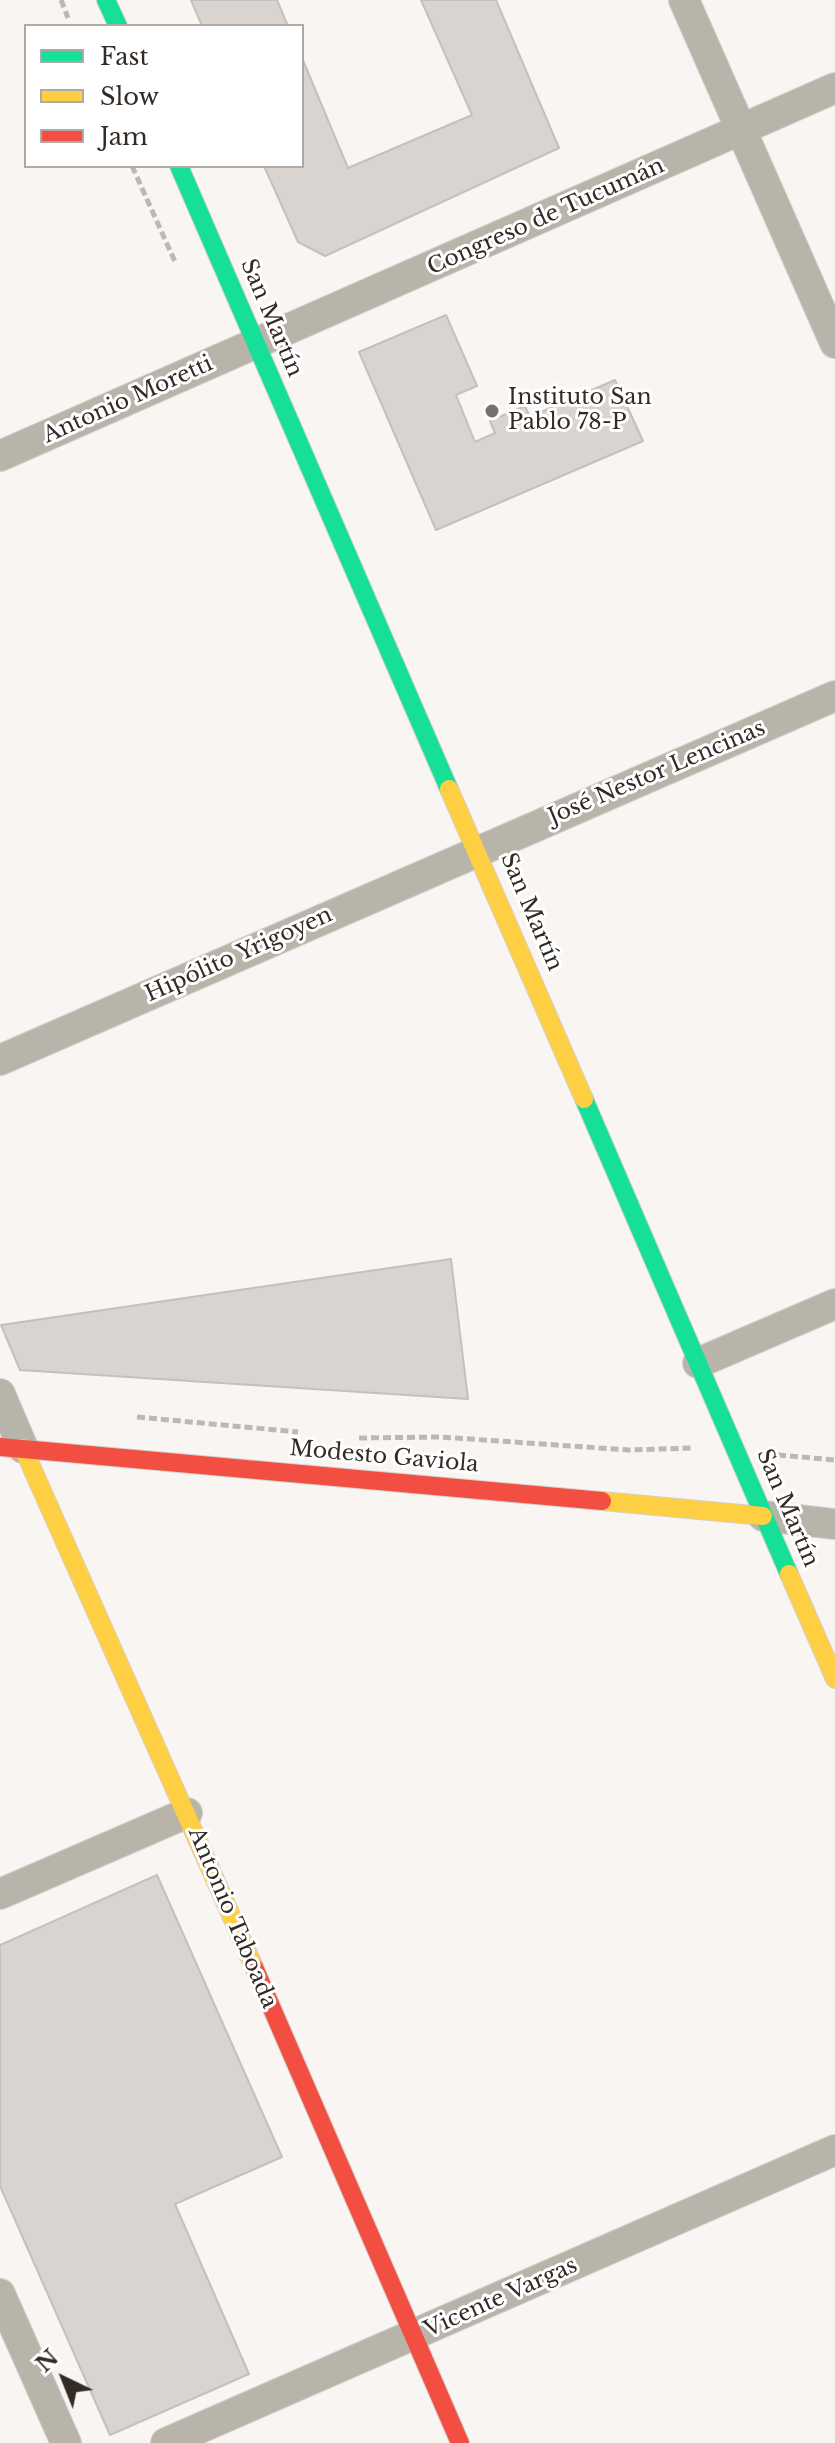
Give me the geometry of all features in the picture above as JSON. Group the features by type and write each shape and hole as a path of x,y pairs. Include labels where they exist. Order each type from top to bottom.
{"street":[{"path":"106,0 117,24"},
{"path":"684,0 835,343"},
{"name":"Congreso de Tucumán","path":"256,344 835,88"},
{"name":"San Martín","path":"180,168 835,1679"},
{"name":"Antonio Moretti","path":"0,456 256,344"},
{"name":"José Nestor Lencinas","path":"478,850 835,696"},
{"name":"Hipólito Yrigoyen","path":"0,1060 478,850"},
{"path":"698,1363 835,1304"},
{"name":"Antonio Taboada","path":"0,1394 12,1448 187,1813 460,2443"},
{"name":"Modesto Gaviola","path":"12,1448 763,1516"},
{"path":"763,1516 835,1524"},
{"path":"0,1894 187,1813"},
{"name":"Vicente Vargas","path":"166,2443 835,2150"},
{"path":"0,2294 66,2443"}],"path":[{"path":"61,0 71,24"},
{"path":"121,1416 291,1430 306,1435"},
{"path":"353,1438 426,1437 629,1450 674,1446 835,1460"}],"building":[{"path":"191,0 277,0 287,24 201,24"},
{"path":"421,0 496,0 559,148 325,256 298,242 265,168 304,168 304,63 348,168 472,115"},
{"path":"446,315 477,386 456,395 475,442 495,433 490,421 525,406 530,417 615,380 643,441 436,530 359,352"},
{"path":"451,1259 468,1399 20,1370 1,1325"},
{"path":"157,1875 282,2157 175,2204 249,2374 110,2435 0,2186 0,1945"}],"traffic: fast":[{"path":"106,0 117,24"},
{"path":"180,168 449,789"},
{"path":"584,1099 789,1574"}],"traffic: slow":[{"path":"449,789 584,1099"},
{"path":"23,1448 254,1967"},
{"path":"602,1501 763,1516"},
{"path":"789,1574 835,1679"}],"traffic: jam":[{"path":"0,1447 602,1501"},
{"path":"254,1967 460,2443"}],"place":[{"name":"Instituto San Pablo 78-P","path":"492,411"}]}
